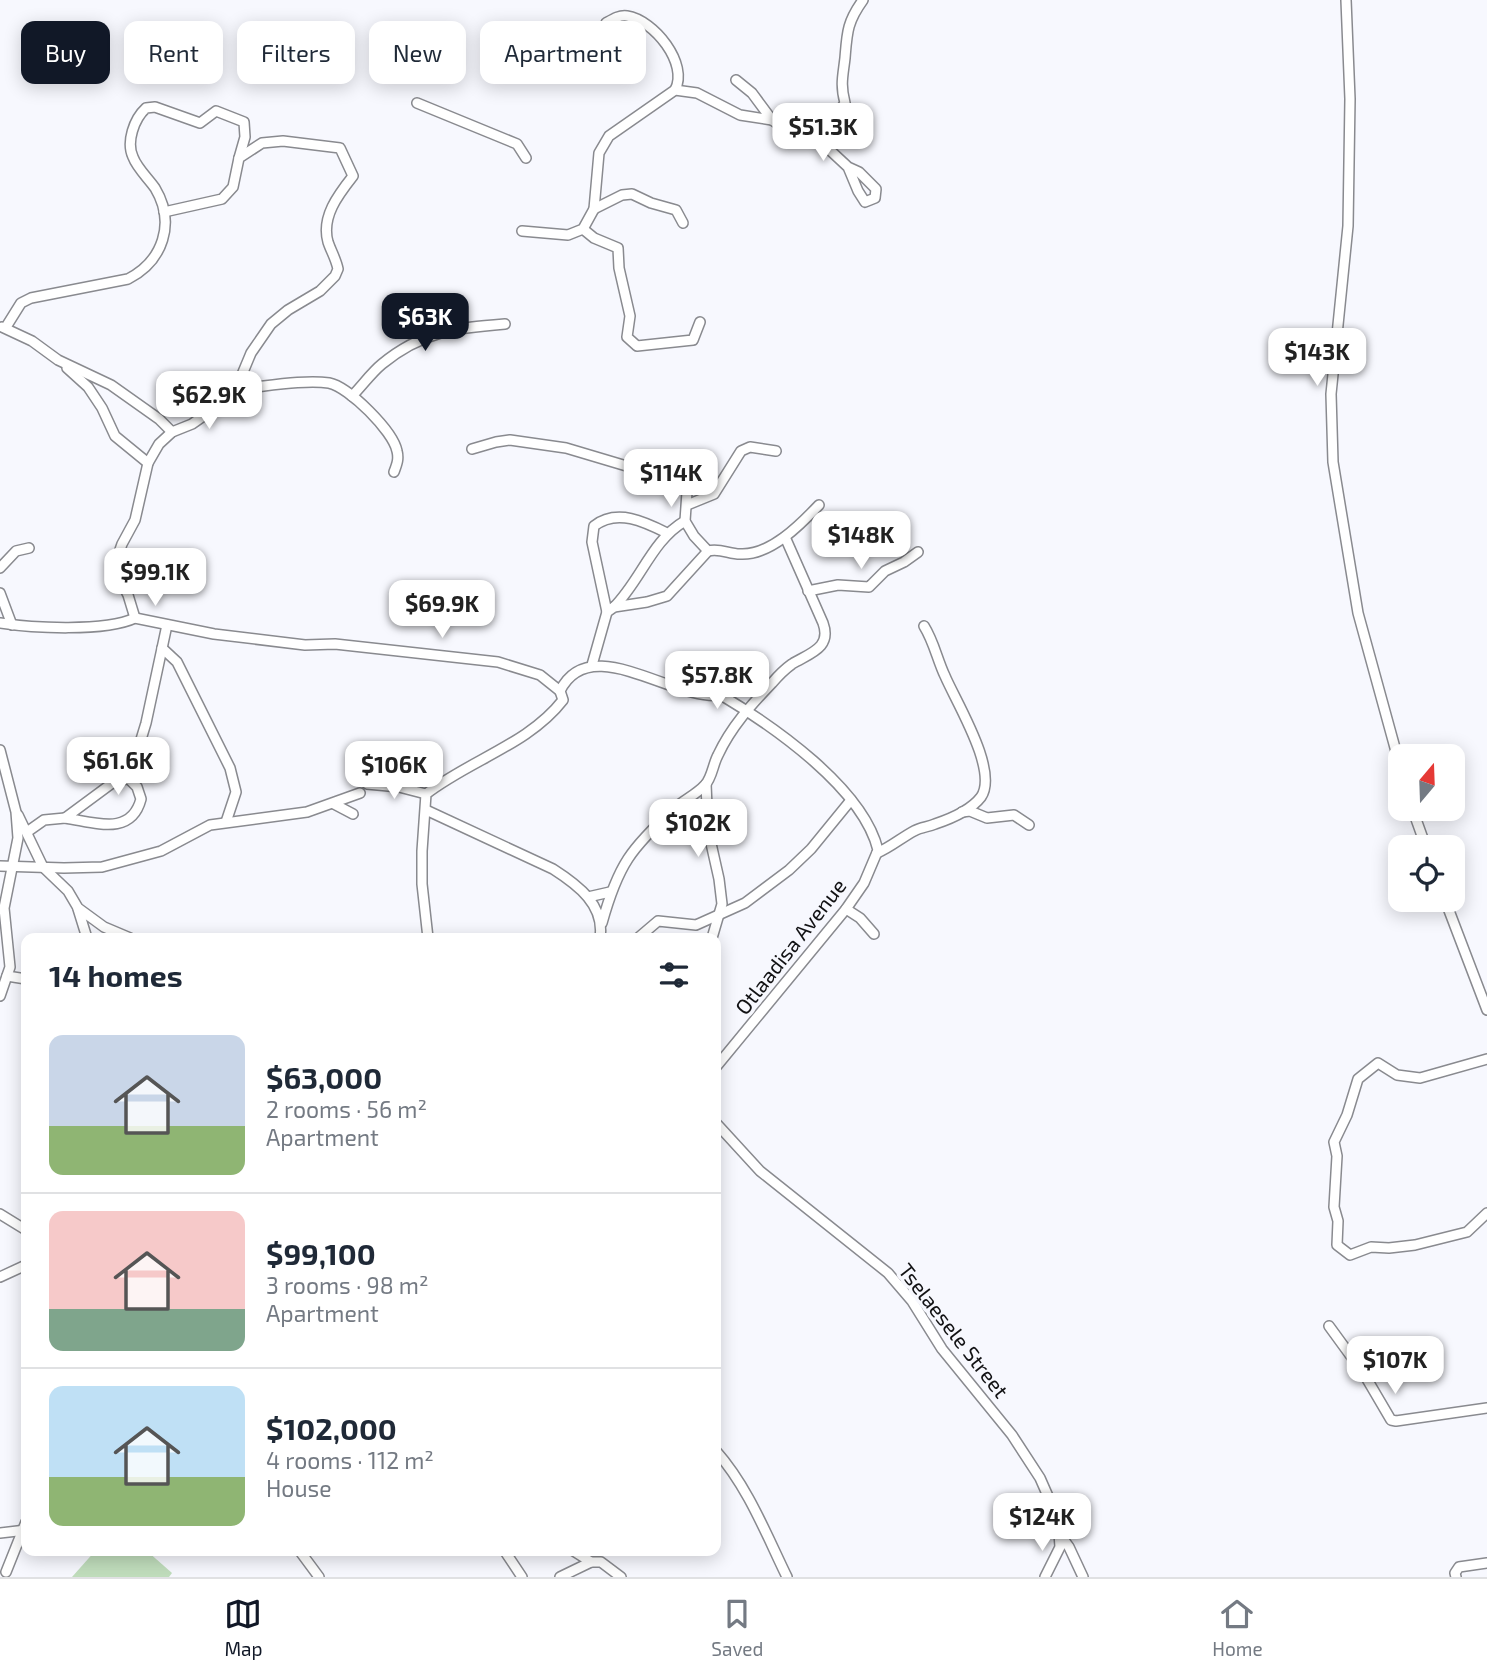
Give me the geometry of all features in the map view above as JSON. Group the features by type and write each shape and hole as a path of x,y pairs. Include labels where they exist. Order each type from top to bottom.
{"street":[{"path":"736,80 752,93 772,120 804,143 819,140 845,103 840,85 845,32 863,0"},
{"path":"1346,0 1350,99 1348,226 1331,394 1333,462 1358,612 1394,744"},
{"path":"610,21 629,16 637,21"},
{"path":"522,231 568,235 583,229 594,209 599,153 609,136 675,90 680,81 676,62 664,40 646,26"},
{"path":"675,90 697,93 740,115 772,120"},
{"path":"417,103 517,144 526,158"},
{"path":"148,463 115,436 102,408 88,387 32,341 3,327 21,303 30,298 128,279 142,272 158,253 163,237 164,212 156,191 132,157 131,136 138,115 146,108 155,107 200,122 216,111 243,122 244,137 233,187 222,199 164,212"},
{"path":"819,140 848,167"},
{"path":"135,618 128,595 114,567 135,520 148,463 159,444 172,432 210,412 229,398 236,389 251,353 271,324 320,290 335,276 338,268 327,240 328,218 335,199 353,176 340,148 283,141 262,143 239,158"},
{"path":"594,209 622,195 632,194 676,210 683,223"},
{"path":"583,229 594,238 618,248 619,268 630,316 627,337 637,346 693,340 700,323"},
{"path":"352,396 381,364 421,338 456,328 505,324"},
{"path":"58,360 111,385 159,419 172,432"},
{"path":"236,389 327,383 352,396 395,443 398,461 394,472"},
{"path":"472,449 496,442 520,441 594,454 607,462 640,469 675,483 687,492 685,521 708,551"},
{"path":"687,505 714,494 741,451 748,447 776,451"},
{"path":"611,610 667,596 708,551 716,549 744,554 756,552 785,537 819,505"},
{"path":"611,610 592,542 594,526 605,520 636,519 667,533"},
{"path":"592,665 611,610 626,595 667,533 685,521"},
{"path":"714,933 722,904 708,830 706,784 718,755 746,711 790,666 820,647 826,630 785,537"},
{"path":"0,568 16,551 29,548"},
{"path":"808,591 838,585 869,587 885,571 918,552"},
{"path":"0,593 12,625"},
{"path":"0,623 41,627 88,626 125,623 135,618 214,634 498,662 540,675 560,691 563,700 534,730 447,778 426,794"},
{"path":"129,779 146,723 166,625"},
{"path":"560,691 571,676 592,665 608,666 694,693 712,697 721,695 805,754 851,800 864,817 877,846 877,853 915,830 932,826 960,812 980,799 984,790 986,775 963,712 925,626"},
{"path":"162,648 177,662 230,768 236,792 226,822"},
{"path":"0,750 5,778 18,815 43,867 68,891 88,933"},
{"path":"18,815 44,820 65,818 114,825 132,818 141,799 137,787 129,779 117,780 65,818"},
{"path":"367,784 399,787 426,794"},
{"path":"601,933 610,892 624,863 648,833 706,784"},
{"path":"0,866 102,867 161,851 209,825 295,815 360,793"},
{"path":"426,794 422,873 428,933"},
{"path":"644,933 658,921 696,925 745,903 789,870 811,849 851,800"},
{"path":"334,804 353,814"},
{"path":"426,810 553,869 572,881 588,897 603,923"},
{"path":"960,812 970,811 987,818 1014,815 1029,825"},
{"path":"0,996 10,957 4,908 18,838 18,815"},
{"path":"27,832 44,820"},
{"name":"Otlaadisa Avenue","path":"721,1061 846,909 864,883 877,853"},
{"path":"588,897 610,892"},
{"path":"78,908 104,927 118,933"},
{"path":"846,909 860,918 874,934"},
{"path":"1450,912 1487,1010"},
{"path":"96,933 104,927"},
{"path":"7,976 21,978"},
{"path":"1487,1059 1467,1067 1420,1077 1397,1075 1378,1063 1359,1079 1348,1115 1334,1142 1337,1156 1334,1207 1338,1221 1337,1245 1350,1255 1371,1248 1415,1245 1467,1232 1487,1213"},
{"name":"Tselaesele Street","path":"721,1128 760,1171 869,1256 901,1287 942,1349 1012,1434 1032,1463 1055,1510 1060,1535 1069,1547 1083,1577"},
{"path":"0,1214 21,1227"},
{"path":"0,1277 21,1267"},
{"path":"1329,1326 1364,1374 1391,1420 1487,1408"},
{"path":"721,1457 754,1509 787,1577"},
{"path":"0,1533 21,1528"},
{"path":"1045,1577 1060,1547 1060,1535"},
{"path":"4,1571 21,1537"},
{"path":"303,1556 319,1577"},
{"path":"508,1556 522,1577"},
{"path":"582,1556 591,1562"},
{"path":"561,1577 591,1562 601,1562 621,1577"},
{"path":"1456,1577 1455,1573 1459,1567 1487,1563"}],"green space":[{"path":"91,1556 153,1556 172,1573 169,1577 72,1577"}]}
